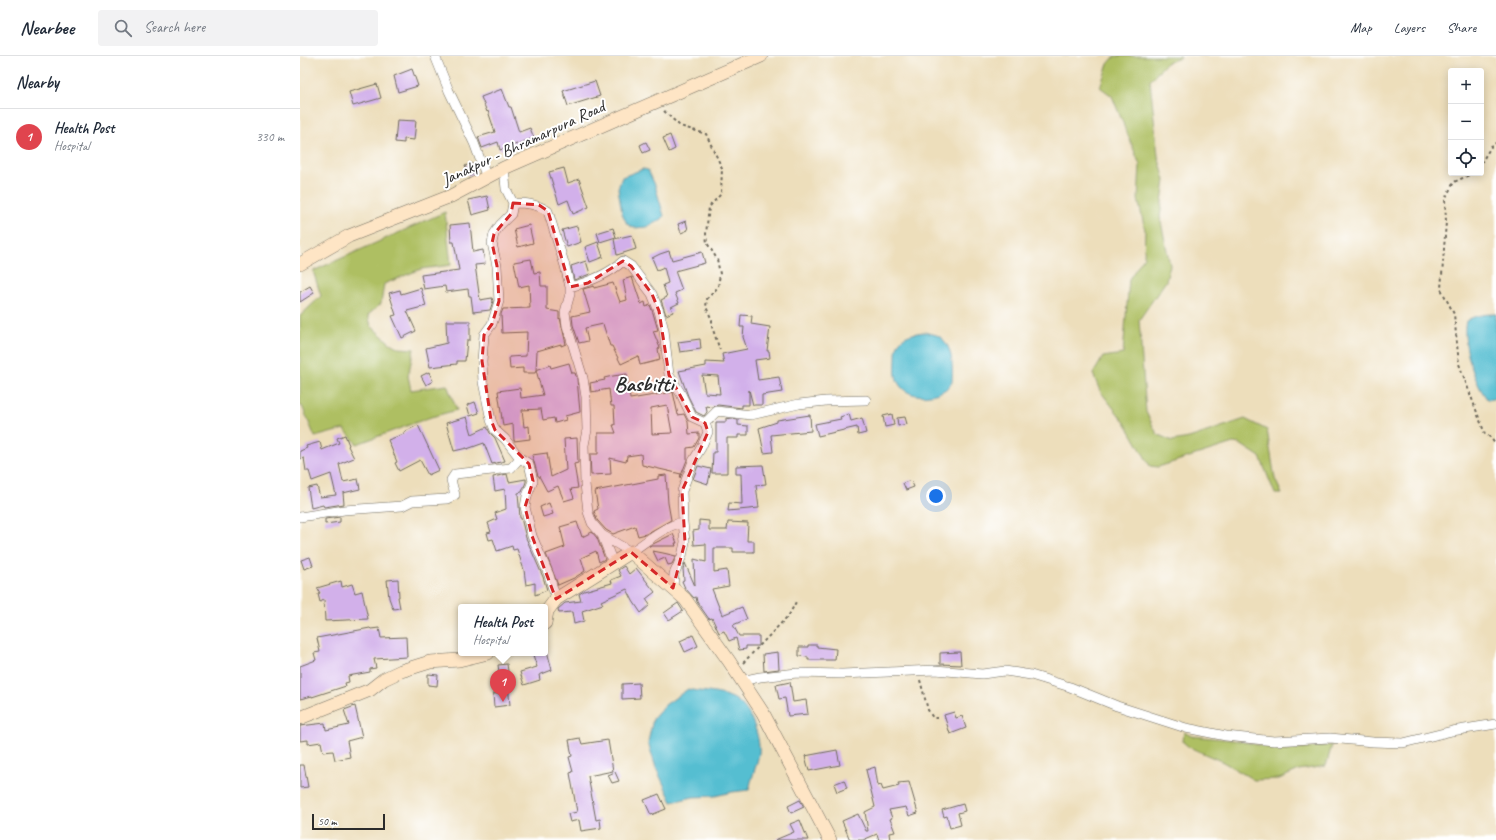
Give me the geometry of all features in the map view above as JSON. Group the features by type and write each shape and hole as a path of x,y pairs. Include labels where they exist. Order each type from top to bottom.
{"street":[{"path":"435,56 449,91 474,143 487,178"},
{"name":"Janakpur - Bhramarpura Road","path":"300,264 348,236 451,196 504,168 761,56"},
{"path":"504,168 506,189 513,203 511,214 500,225 494,234 492,243 497,266 499,301 492,324 484,335 482,361 483,382 491,420 495,430 505,439 520,458 529,464 533,481 527,496 525,507 532,536 549,575 556,599"},
{"path":"513,203 539,205 548,211 565,266 570,287 570,294 565,312 566,326 583,378 586,397 586,430 584,445 585,484 588,512 592,523 602,535 613,564"},
{"path":"570,287 588,283 614,269 623,261 631,266 652,294 659,311 666,340 669,374 692,417 705,423 708,432 693,461 682,491 685,542 682,556 674,574 673,588"},
{"path":"705,423 717,411 751,415 799,404 826,400 866,400"},
{"path":"300,517 344,510 402,506 412,501 447,499 455,494 451,480 455,474 511,468 520,458"},
{"path":"548,610 556,599 613,564 656,533 674,524 683,522"},
{"path":"602,535 631,552 685,599 763,713 830,840"},
{"path":"300,718 370,690 384,679 402,671 430,662 459,660 476,656"},
{"path":"738,675 760,677 797,673 842,674 935,670 982,674 1005,671 1031,675 1070,687 1117,706 1186,728 1226,736 1274,741 1330,738 1403,743 1452,730 1496,724"}],"path":[{"path":"656,103 680,126 706,134 722,168 721,194 709,208 706,234 707,243 717,259 720,274 718,287 707,300 706,307 712,320 712,327 720,350"},
{"path":"1484,158 1492,145 1496,143"},
{"path":"1467,176 1454,182 1445,199 1446,222 1441,290 1454,314 1459,364 1485,434 1490,437 1496,446"},
{"path":"738,675 760,646 789,615 796,600"},
{"path":"918,671 928,710 933,718 939,718"}],"highlighted area":[{"path":"513,203 539,205 548,211 570,287 588,283 623,261 631,266 652,294 659,311 669,375 692,417 705,423 708,432 682,491 685,542 673,588 631,552 556,599 532,536 525,507 533,481 529,464 495,430 491,420 482,361 484,335 492,324 499,301 497,266 492,243 494,234 511,214"}],"green space":[{"path":"1115,56 1181,56 1180,58 1166,63 1150,81 1158,156 1165,180 1160,217 1170,265 1166,281 1139,320 1146,412 1157,434 1172,441 1189,438 1245,419 1267,430 1275,479 1282,494 1275,494 1260,457 1240,444 1233,443 1158,467 1150,466 1126,424 1100,391 1093,374 1103,357 1123,354 1129,279 1144,257 1145,230 1138,199 1140,165 1112,96 1100,87 1108,64"},
{"path":"445,212 451,265 421,269 384,284 381,304 368,315 371,326 390,343 399,348 414,349 408,376 411,390 447,385 457,410 431,417 357,444 344,429 315,437 302,406 300,406 300,316 321,296 313,271"},
{"path":"1184,732 1191,736 1234,740 1283,750 1332,745 1326,766 1299,770 1279,779 1254,780 1223,762 1189,747 1183,742"}],"water":[{"path":"643,169 648,170 655,185 664,216 662,219 647,227 634,228 627,224 622,213 618,188 622,177"},
{"path":"1496,314 1496,398 1488,400 1478,384 1470,362 1465,340 1465,329 1466,321 1473,317"},
{"path":"925,332 939,336 948,346 952,364 952,382 941,392 921,396 914,395 903,389 897,381 896,354 898,345 904,337"},
{"path":"688,689 730,697 737,700 748,713 756,730 759,747 759,754 749,790 715,796 693,797 672,802 656,768 648,742 653,719 665,705"}],"building":[{"path":"412,69 418,86 398,92 394,76"},
{"path":"595,81 600,96 568,106 563,91"},
{"path":"377,84 381,98 353,106 349,92"},
{"path":"502,89 509,107 511,107 519,132 530,128 534,138 500,150 498,142 482,148 478,137 495,132 488,111 487,112 481,97"},
{"path":"397,120 416,121 414,140 404,139 404,143 395,142"},
{"path":"670,135 675,149 669,152 663,138"},
{"path":"646,142 650,150 643,153 640,145"},
{"path":"472,163 476,173 469,176 465,166"},
{"path":"564,168 568,183 579,179 589,207 573,214 568,200 559,204 549,172"},
{"path":"487,196 490,210 472,215 468,200"},
{"path":"686,221 688,230 681,233 678,224"},
{"path":"470,223 473,252 483,250 485,264 475,265 480,300 492,298 493,301 490,310 473,312 471,296 469,296 468,289 446,292 445,286 424,289 421,275 459,270 454,242 451,242 450,225"},
{"path":"529,225 533,243 518,247 514,229"},
{"path":"577,226 581,242 567,247 562,230"},
{"path":"613,228 616,237 600,242 597,233"},
{"path":"632,235 636,249 617,255 614,239"},
{"path":"598,242 603,257 590,262 585,247"},
{"path":"669,251 672,260 702,252 705,263 675,271 682,290 675,293 679,303 671,307 673,312 666,315 661,300 667,297 663,285 668,283 664,267 657,270 652,258"},
{"path":"531,259 534,273 540,272 541,286 547,286 547,310 559,312 559,319 560,318 566,344 537,351 535,373 523,373 523,368 510,369 509,357 526,356 527,332 502,333 501,314 503,309 530,308 529,285 519,287 514,262"},
{"path":"586,261 590,274 574,280 571,266"},
{"path":"632,277 641,304 645,302 646,307 650,305 658,330 653,331 660,348 658,349 660,360 640,365 638,356 621,364 612,346 610,346 603,324 585,328 588,341 579,343 573,325 572,316 590,312 583,289 613,283 620,302 627,300 623,280"},
{"path":"310,286 314,293 300,302 300,292"},
{"path":"421,288 426,306 407,311 416,331 402,338 392,316 396,315 389,293 400,290 401,294"},
{"path":"741,315 752,316 751,324 770,327 767,351 769,351 770,358 755,360 758,380 779,377 782,392 762,395 762,405 753,405 749,390 749,405 742,405 742,408 718,405 713,407 706,406 707,412 704,416 696,412 688,396 679,371 706,366 706,362 724,363 722,354 747,349 743,337 744,327 740,327","holes":["702,375 718,376 720,394 705,393"]},
{"path":"446,321 470,321 470,340 467,340 465,361 457,361 457,364 430,367 426,348 447,343"},
{"path":"700,339 701,349 680,352 678,342"},
{"path":"569,363 572,373 575,373 577,379 580,412 565,416 566,420 555,423 554,418 543,420 541,409 522,410 524,427 529,426 530,439 514,441 513,424 503,426 498,391 520,388 521,398 543,395 536,370 550,365 551,368"},
{"path":"429,372 433,381 426,385 421,376"},
{"path":"627,374 630,399 673,392 678,415 684,414 688,422 689,434 699,433 699,438 694,447 687,448 687,460 680,478 681,474 642,465 641,454 627,456 626,462 610,458 611,474 591,475 590,454 598,454 598,433 616,433 613,425 615,425 614,406 611,406 609,389 591,392 590,383 605,380 604,378","holes":["667,405 672,433 652,434 651,408"]},
{"path":"475,402 479,413 470,416 467,405"},
{"path":"849,414 851,421 862,418 866,433 858,435 857,427 818,436 815,424 841,419 840,417"},
{"path":"892,414 894,425 885,427 883,416"},
{"path":"810,415 811,431 771,435 773,452 764,453 759,428 777,422 777,420"},
{"path":"467,417 472,434 487,427 495,438 505,461 492,464 484,443 467,449 454,451 446,423"},
{"path":"905,417 907,424 898,426 897,418"},
{"path":"726,418 738,420 738,425 748,426 748,435 738,435 738,438 727,438 727,473 712,473 713,452 716,452 716,422 726,422"},
{"path":"418,425 439,470 428,475 420,460 399,471 388,440 404,434 404,432"},
{"path":"345,435 349,445 348,446 354,458 339,464 343,482 358,479 360,489 343,493 344,504 324,507 323,505 311,508 308,488 317,486 320,497 336,495 331,474 312,481 309,471 306,471 304,458 300,459 300,451 307,448 306,446 320,442 322,450 339,443 337,438"},
{"path":"577,438 578,463 574,464 578,488 571,489 574,498 564,501 558,486 547,491 538,476 532,455 547,453 551,477 566,470 564,439"},
{"path":"763,465 766,484 756,485 759,508 728,511 729,503 742,504 741,474 736,474 736,466"},
{"path":"698,466 711,469 708,484 693,479"},
{"path":"507,474 509,482 526,479 522,492 518,493 520,518 526,538 547,590 535,595 535,583 526,585 524,570 517,549 513,550 512,546 497,551 493,539 489,540 487,533 491,532 488,523 497,519 495,513 506,509 505,489 495,491 493,477"},
{"path":"666,475 671,520 646,534 638,536 635,526 613,534 606,530 597,520 594,511 598,509 595,491 658,479 658,476"},
{"path":"911,480 914,487 906,490 903,483"},
{"path":"549,503 553,514 543,517 540,507"},
{"path":"340,517 340,522 325,524 325,519"},
{"path":"699,520 709,521 709,530 727,530 728,522 748,523 747,541 754,541 754,552 733,552 733,548 714,548 714,572 727,570 729,586 712,589 722,615 742,607 747,619 733,625 739,636 759,636 759,646 746,646 746,649 739,650 736,638 729,641 724,631 719,633 712,618 709,619 697,602 696,597 694,598 685,588 682,581 684,580 683,569 685,563 695,586 694,559 706,562 706,544 694,545 693,531 699,530"},
{"path":"577,522 582,537 592,532 597,538 605,559 599,562 596,551 581,558 585,571 558,585 546,554 565,547 560,527"},
{"path":"673,534 677,543 675,543 676,546 649,546"},
{"path":"653,551 676,556 672,564 668,565 665,558 658,561"},
{"path":"310,557 313,566 304,569 301,560"},
{"path":"624,566 629,574 636,568 655,592 646,599 650,605 641,613 627,589 601,601 603,604 582,611 584,621 574,624 572,612 559,613 558,609 565,603 581,601 579,594 584,591 612,583 611,580 621,576 618,570"},
{"path":"398,579 398,597 400,608 393,609 389,598 387,580"},
{"path":"341,581 342,587 352,584 355,593 362,591 368,619 325,621 324,600 320,602 318,594 320,593 317,588"},
{"path":"678,603 683,611 669,620 664,613"},
{"path":"370,628 379,628 381,638 406,637 407,657 374,659 376,668 370,669 370,672 348,676 349,682 345,683 346,686 312,697 300,699 300,666 316,660 314,653 320,652 317,638"},
{"path":"693,635 698,646 685,652 680,641"},
{"path":"808,645 817,645 817,647 836,649 835,660 808,660 808,657 799,656 799,647 808,647"},
{"path":"778,652 779,669 764,671 763,654"},
{"path":"960,652 961,665 940,664 940,653"},
{"path":"548,655 552,670 539,675 540,680 524,685 520,672 537,667 533,656"},
{"path":"507,664 510,685 508,685 510,705 494,707 493,694 502,693 498,665"},
{"path":"428,674 438,675 437,686 428,685"},
{"path":"790,682 793,702 806,700 808,714 788,716 785,698 779,699 776,685"},
{"path":"639,683 640,698 622,699 622,684"},
{"path":"355,706 362,737 347,741 350,757 335,760 333,751 323,752 321,742 308,744 308,740 300,741 300,726 325,723 326,730 349,725 344,710"},
{"path":"954,712 956,718 962,716 966,728 950,734 944,715"},
{"path":"580,738 582,744 608,740 613,771 588,776 596,820 600,819 601,828 581,831 579,820 570,822 568,814 577,812 570,773 573,772 569,757 572,756 569,740"},
{"path":"837,750 840,765 809,771 805,756"},
{"path":"300,765 304,765 308,787 300,788"},
{"path":"875,767 878,786 881,785 883,790 899,786 898,783 909,782 918,813 909,816 906,807 889,810 892,818 890,819 895,832 889,833 890,840 879,840 877,834 863,840 850,840 842,821 858,814 866,831 868,831 865,812 875,807 866,770"},
{"path":"615,772 619,781 612,783 608,775"},
{"path":"844,780 847,788 837,792 834,784"},
{"path":"659,794 666,809 651,815 644,800"},
{"path":"800,800 804,807 791,813 788,806"},
{"path":"963,804 965,811 958,813 961,825 950,828 947,816 944,817 942,810"},
{"path":"800,820 808,840 775,840 794,832 790,824"}],"place":[{"name":"Health Post","path":"503,702"}],"district":[{"name":"Basbitti","path":"644,384"}]}
